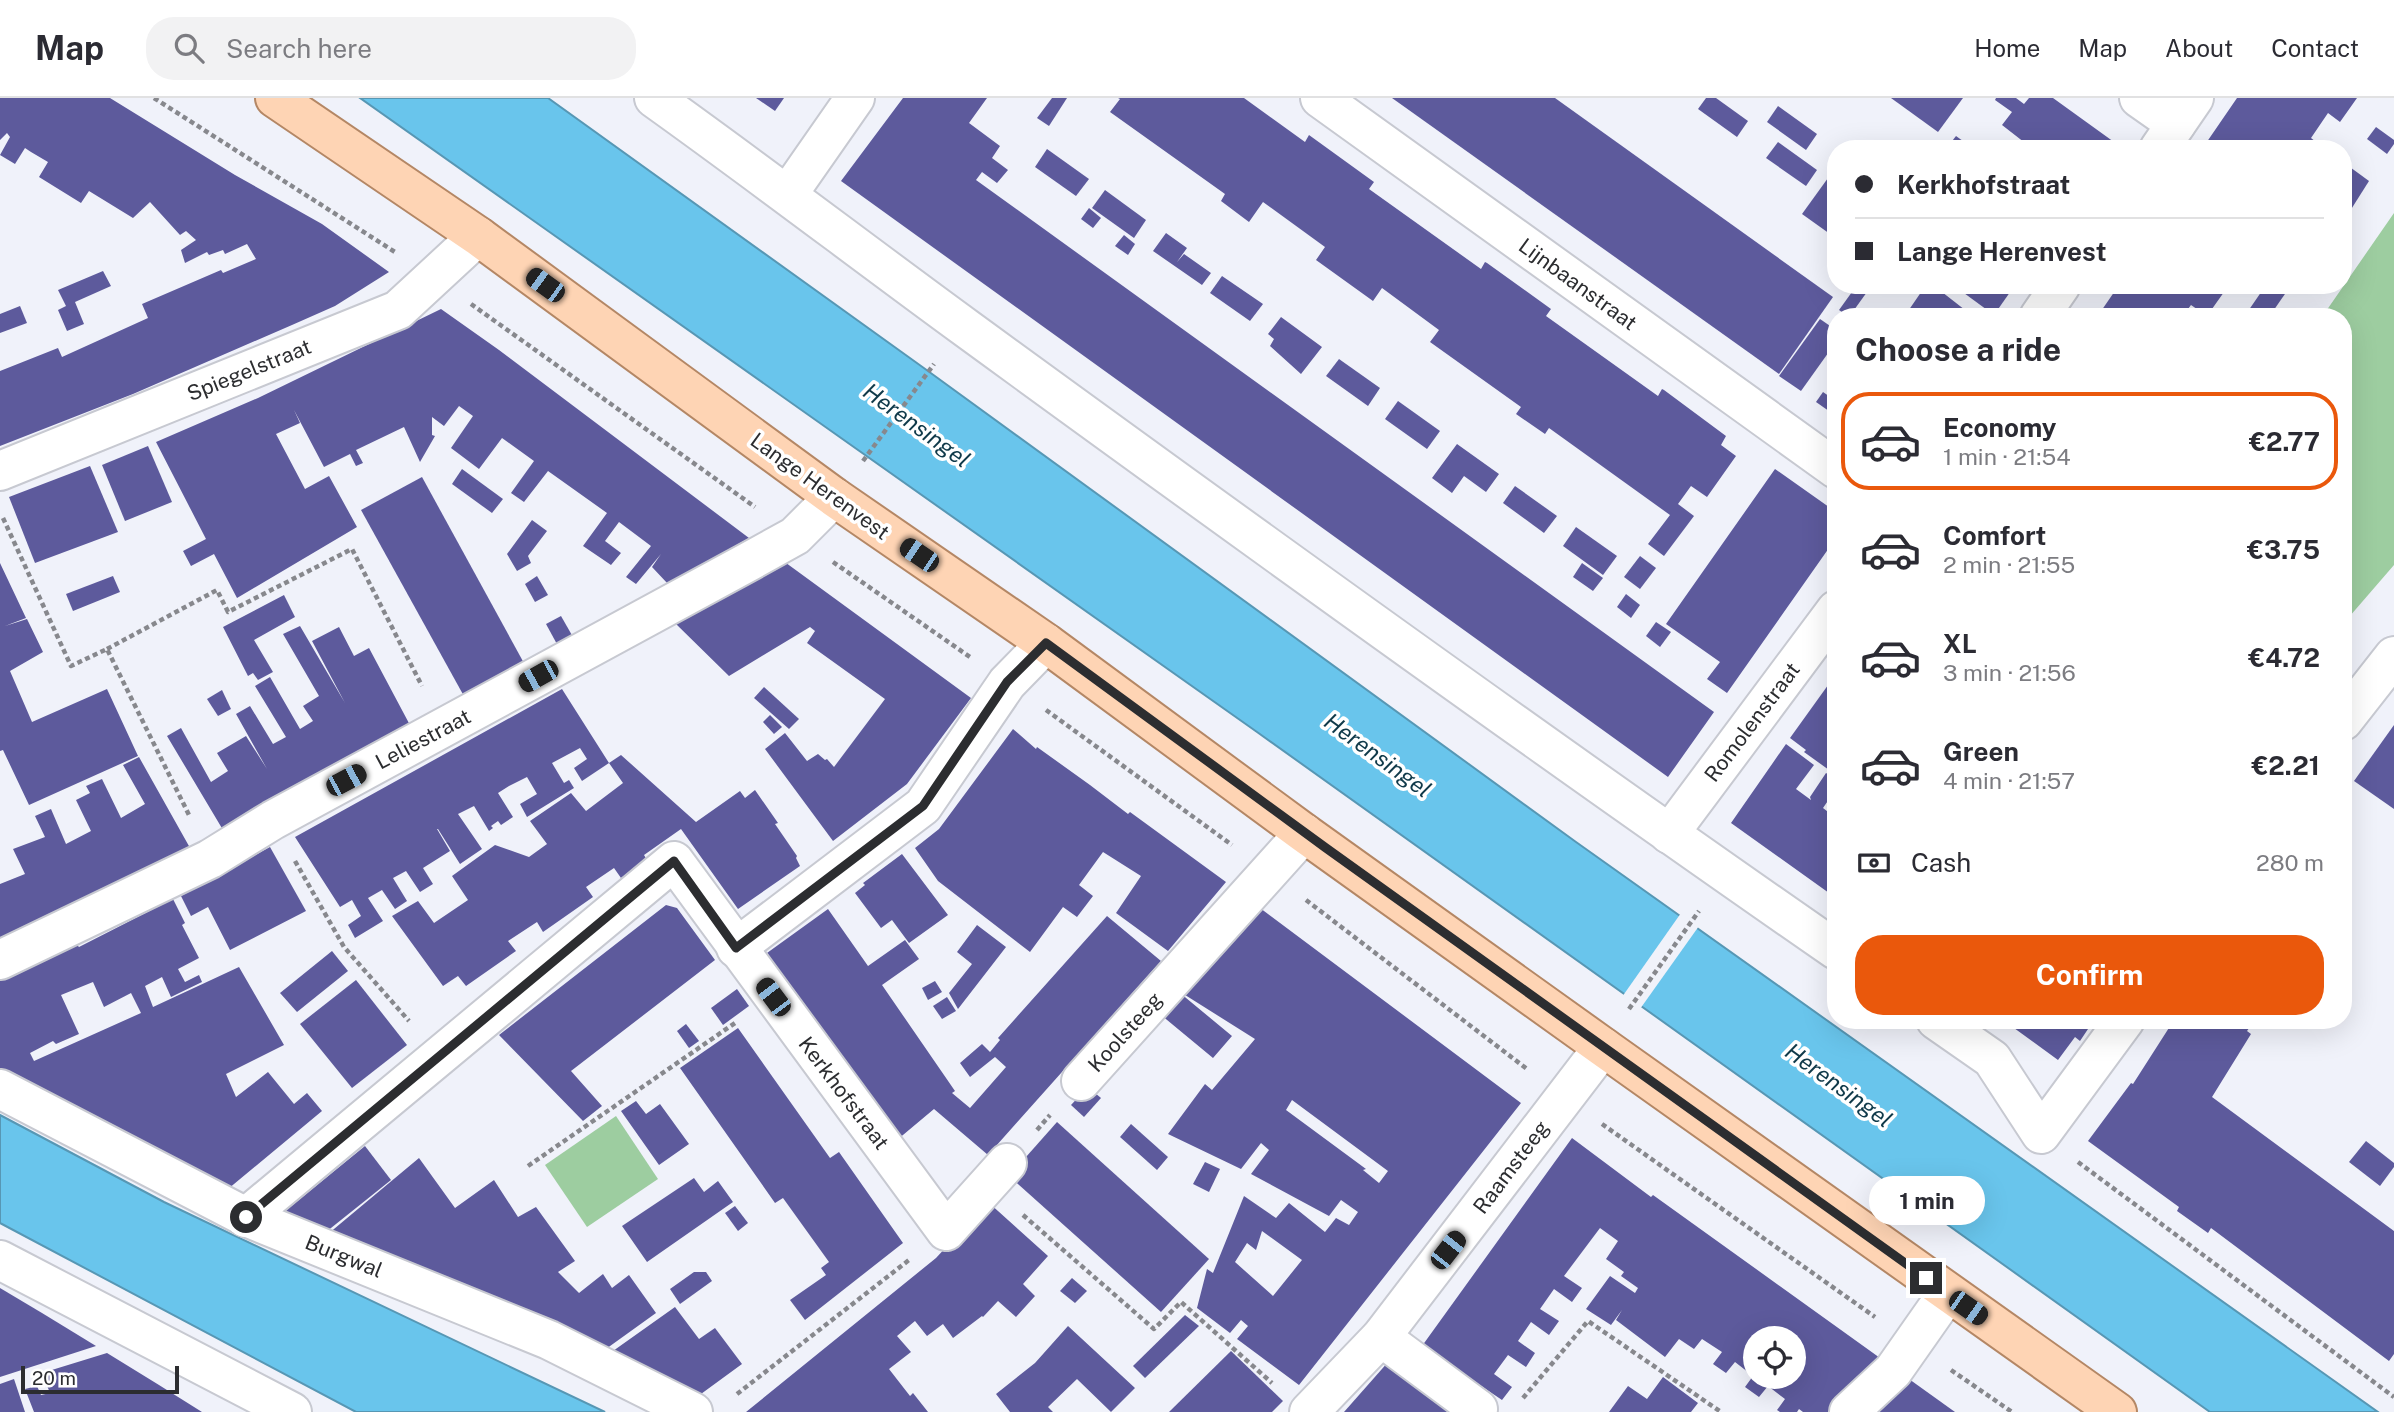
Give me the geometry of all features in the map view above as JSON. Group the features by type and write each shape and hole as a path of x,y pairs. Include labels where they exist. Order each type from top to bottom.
{"main road":[{"name":"Lange Herenvest","path":"275,98 478,236 834,497 1046,643 1304,833 1947,1294 2117,1412"}],"street":[{"path":"654,98 788,194 964,327 1669,834 1827,944"},
{"path":"788,194 855,98"},
{"name":"Lijnbaanstraat","path":"1320,98 1827,464"},
{"path":"2139,98 2176,124"},
{"name":"Spiegelstraat","path":"0,471 398,310 478,236"},
{"name":"Leliestraat","path":"0,960 210,859 273,820 795,536 834,497"},
{"name":"Romolenstraat","path":"1669,834 1827,622"},
{"path":"736,948 923,806 1007,682 1046,643"},
{"path":"2352,709 2394,656"},
{"name":"Koolsteeg","path":"1081,1081 1304,833"},
{"name":"Kerkhofstraat","path":"246,1217 674,861 946,1231"},
{"path":"1949,1029 1992,1059 2041,1134 2118,1029"},
{"name":"Raamsteeg","path":"1309,1412 1381,1337 1603,1047"},
{"name":"Burgwal","path":"0,1089 246,1217 548,1340 693,1412"},
{"path":"946,1231 997,1174"},
{"path":"0,1260 292,1412"},
{"path":"1849,1412 1893,1371 1947,1294"},
{"path":"1381,1337 1478,1409"}],"path":[{"path":"154,98 434,277 795,536 1007,682 1269,872 1564,1098 2012,1412"},
{"path":"868,456 928,371"},
{"path":"0,512 71,666 217,590 228,612 352,549 444,728"},
{"path":"107,649 210,859"},
{"path":"273,820 344,947 440,1056"},
{"path":"1629,1009 1696,915"},
{"path":"528,1166 773,997"},
{"name":"Koolsteeg","path":"997,1174 1081,1081"},
{"path":"2041,1134 2394,1398"},
{"path":"997,1174 1154,1329 1181,1302 1273,1385"},
{"path":"735,1396 946,1231"},
{"path":"1478,1409 1512,1411 1588,1321 1721,1412"}],"green space":[{"path":"2394,213 2394,565 2352,614 2352,308 2328,308 2338,294 2352,294 2352,274"},
{"path":"616,1116 658,1179 587,1227 545,1165"}],"water":[{"name":"Herensingel","path":"360,98 548,98 1576,842 1827,1020 1827,1029 1839,1029 2378,1412 2210,1412 1257,732"},
{"path":"0,1115 164,1202 605,1412 356,1412 0,1223"}],"pier":[{"path":"1681,913 1699,926 1640,1009 1622,997"}],"building":[{"path":"0,98 110,98 235,175 322,224 389,272 335,306 133,394 0,446 0,371 58,348 62,357 148,318 142,304 221,270 223,273 256,259 247,244 225,254 223,250 209,255 207,252 185,263 181,250 196,240 186,231 180,235 150,202 133,218 89,191 81,203 39,177 48,162 25,148 15,164 0,155 10,137 7,133 0,140"},
{"path":"756,98 784,98 775,111"},
{"path":"903,98 987,98 969,123 1000,146 992,158 1008,170 997,183 982,172 976,180 1714,712 1668,777 841,181"},
{"path":"1052,98 1067,98 1049,126 1037,118"},
{"path":"1118,98 1244,98 1305,142 1309,135 1374,182 1369,189 1481,269 1485,262 1487,263 1551,309 1546,316 1658,396 1662,389 1664,390 1726,436 1721,445 1736,456 1707,497 1691,486 1678,504 1694,516 1664,556 1648,544 1670,515 1549,428 1545,434 1516,414 1521,407 1430,342 1439,330 1382,288 1373,301 1316,260 1325,247 1263,202 1249,222 1221,201 1225,194 1110,112 1120,99"},
{"path":"1392,98 1555,98 1833,297 1779,374"},
{"path":"1706,98 1716,98 1748,121 1737,137 1698,109"},
{"path":"1891,98 1963,98 1938,132"},
{"path":"2016,98 2024,104 2029,98 2053,98 2111,140 2021,140 2002,125 2012,112 1995,100"},
{"path":"2237,98 2357,98 2340,122 2328,113 2311,138 2314,140 2208,140"},
{"path":"1778,106 1817,134 1806,150 1767,122"},
{"path":"2376,127 2394,140 2387,154 2367,139"},
{"path":"1778,142 1817,170 1806,186 1766,158"},
{"path":"1047,149 1089,179 1076,196 1035,167"},
{"path":"2352,169 2369,181 2352,208"},
{"path":"1827,179 1827,232 1802,214"},
{"path":"1105,190 1146,220 1134,238 1092,208"},
{"path":"1089,208 1101,218 1093,228 1081,219"},
{"path":"1166,233 1187,248 1177,262 1184,254 1211,273 1202,285 1153,251"},
{"path":"1124,235 1135,244 1128,255 1115,246"},
{"path":"103,271 111,286 75,302 84,324 67,331 58,310 66,306 58,290"},
{"path":"1222,276 1263,304 1250,321 1210,293"},
{"path":"1851,294 1866,294 1855,308 1840,308"},
{"path":"1920,294 1945,294 1962,308 1910,308"},
{"path":"1965,294 2009,294 1999,308 1984,308"},
{"path":"2113,294 2223,294 2213,308 2195,308 2191,305 2189,308 2103,308"},
{"path":"2260,294 2285,294 2275,308 2250,308"},
{"path":"20,306 27,323 0,333 0,314"},
{"path":"441,309 749,538 668,584 652,567 661,554 636,584 626,577 651,546 619,522 605,541 621,553 611,565 583,546 607,513 548,471 524,502 511,493 534,461 502,438 479,469 451,448 473,416 459,406 444,426 432,417 432,435 435,436 420,462 404,427 356,450 363,463 356,466 350,454 324,467 294,410 300,423 276,434 305,489 329,476 357,527 237,598 214,554 191,566 183,551 206,539 156,442 258,398"},
{"path":"1281,317 1322,347 1301,374 1270,346 1274,339 1268,334"},
{"path":"1820,319 1827,324 1827,355 1801,391 1779,376"},
{"path":"1339,359 1380,388 1368,406 1326,376"},
{"path":"1823,392 1827,395 1827,410 1816,402"},
{"path":"1398,401 1440,431 1427,449 1385,419"},
{"path":"1457,444 1499,474 1486,492 1464,476 1452,493 1432,478"},
{"path":"148,446 172,502 125,521 102,465"},
{"path":"90,466 118,532 35,563 9,497"},
{"path":"462,469 503,499 492,513 452,484"},
{"path":"1775,469 1827,506 1827,551 1727,693 1707,679 1720,662 1666,624"},
{"path":"422,477 525,665 465,698 361,510"},
{"path":"1515,486 1557,516 1544,533 1503,503"},
{"path":"532,520 547,531 528,556 531,563 517,571 507,554"},
{"path":"1576,527 1617,556 1603,575 1563,546"},
{"path":"1640,556 1656,568 1640,589 1624,577"},
{"path":"782,560 971,698 907,784 833,841 765,749 785,733 807,761 818,754 834,767 885,699 807,643 815,631 810,627 729,676 676,624"},
{"path":"0,563 26,618 5,626 27,619 43,652 10,671 32,722 107,689 138,756 29,805 3,750 0,751"},
{"path":"1582,563 1603,578 1593,591 1573,577"},
{"path":"113,576 120,592 73,611 66,594"},
{"path":"537,576 548,595 535,602 525,584"},
{"path":"1626,594 1640,605 1631,618 1617,607"},
{"path":"284,595 295,617 254,640 273,672 258,680 253,673 248,676 223,627"},
{"path":"561,616 573,637 558,646 546,624"},
{"path":"1656,622 1671,632 1660,647 1646,636"},
{"path":"300,626 345,703 312,641 339,627 354,656 369,648 411,727 226,835 167,736 181,728 211,782 228,771 217,753 246,736 267,769 236,714 250,706 273,744 286,737 255,686 270,677 300,729 313,721 303,706 319,696 283,634"},
{"path":"764,687 799,719 789,729 754,698"},
{"path":"1827,687 1827,769 1790,738"},
{"path":"562,689 609,763 582,781 574,768 587,759 580,748 552,763 564,783 569,780 574,788 527,817 520,804 537,794 527,777 509,786 498,793 513,817 501,825 498,821 489,831 474,806 458,814 482,849 460,864 437,829 450,851 423,868 433,884 420,892 406,871 393,878 407,901 395,909 382,890 368,898 383,921 355,938 348,925 361,916 352,900 340,907 295,837"},
{"path":"222,690 231,709 218,716 207,699"},
{"path":"770,715 782,727 774,734 763,722"},
{"path":"2394,725 2394,809 2354,781"},
{"path":"1013,729 1036,749 1037,747 1128,814 1130,812 1226,882 1168,951 1116,913 1141,876 1103,852 1079,885 1093,896 1077,917 1063,907 1030,952 938,881 915,848 939,829"},
{"path":"1786,744 1814,765 1796,789 1811,800 1810,797 1827,774 1827,802 1823,808 1827,811 1827,892 1731,823"},
{"path":"621,755 696,822 740,791 745,798 755,790 778,823 775,824 797,856 800,866 738,909 681,829 644,855 647,860 621,878 614,868 586,887 593,897 543,932 537,922 508,941 516,951 466,986 458,976 443,986 392,916 418,901 434,923 468,900 452,876 495,845 529,857 547,844 530,821 571,793 586,811 623,783 609,763"},
{"path":"139,757 194,855 0,950 0,884 25,874 13,849 45,837 35,816 51,809 66,844 91,831 76,800 90,793 86,786 102,779 121,818 145,804 123,765"},
{"path":"270,847 306,911 230,950 208,907 191,916 181,896"},
{"path":"902,854 948,915 909,943 892,920 881,928 855,893 865,885 863,883"},
{"path":"173,899 185,923 182,925 199,958 178,969 185,982 199,975 202,982 171,997 162,977 145,986 153,1007 239,967 284,1045 226,1074 236,1097 268,1072 294,1104 307,1093 322,1111 228,1189 61,1107 12,1073 6,1076 0,1072 0,977 77,945 79,947","holes":["93,982 104,1007 131,993 141,1013 34,1061 30,1053 53,1041 56,1044 79,1034 61,995"]},
{"path":"1248,899 1521,1103 1299,1385 1237,1339 1248,1326 1241,1320 1230,1333 1197,1308 1207,1269 1213,1273 1244,1196 1276,1218 1289,1203 1325,1232 1336,1218 1349,1225 1358,1212 1341,1200 1329,1216 1251,1174 1269,1150 1261,1143 1241,1169 1168,1134 1205,1084 1212,1090 1255,1039 1174,988 1232,1036 1213,1058 1155,1010","holes":["1292,1100 1388,1171 1379,1183 1363,1170 1366,1169 1286,1110","1262,1231 1302,1260 1273,1296 1235,1262 1247,1243 1256,1250"]},
{"path":"666,905 677,908 715,960 571,1071 602,1106 583,1121 499,1035"},
{"path":"828,909 868,966 905,940 919,959 882,985 955,1091 952,1093 970,1108 1006,1067 995,1057 970,1077 960,1063 982,1044 990,1052 1000,1040 998,1038 1107,916 1161,961 988,1155 934,1109 897,1140 767,953"},
{"path":"977,925 1006,947 958,1009 949,993 972,964 957,952"},
{"path":"332,951 348,971 297,1012 280,993"},
{"path":"356,980 407,1045 352,1088 300,1024"},
{"path":"935,981 942,992 928,1000 922,988"},
{"path":"737,989 749,1006 723,1025 711,1008"},
{"path":"947,997 956,1011 942,1019 933,1006"},
{"path":"686,1024 699,1041 689,1048 677,1031"},
{"path":"738,1028 830,1158 839,1152 903,1243 805,1320 790,1300 826,1275 821,1268 829,1262 783,1198 775,1203 680,1068"},
{"path":"2015,1029 2088,1029 2080,1041 2075,1037 2058,1060"},
{"path":"2168,1029 2248,1029 2247,1031 2251,1034 2212,1097 2394,1231 2394,1354 2389,1361 2211,1228 2208,1233 2177,1211 2179,1207 2088,1141 2131,1083 2133,1084"},
{"path":"1088,1087 1101,1098 1084,1117 1071,1105"},
{"path":"636,1101 646,1114 660,1104 689,1144 659,1165 621,1111"},
{"path":"1057,1122 1209,1259 1161,1312 1009,1176"},
{"path":"1131,1124 1168,1157 1157,1170 1120,1137"},
{"path":"1572,1138 1887,1363 1840,1412 1803,1412 1799,1409 1797,1412 1780,1412 1777,1410 1785,1399 1772,1389 1806,1389 1806,1326 1743,1326 1743,1368 1735,1362 1726,1373 1713,1364 1722,1352 1702,1339 1694,1349 1679,1339 1665,1357 1616,1320 1622,1310 1611,1325 1586,1309 1610,1276 1635,1293 1638,1288 1621,1276 1624,1272 1606,1259 1618,1241 1600,1228 1564,1276 1582,1288 1572,1302 1554,1289 1540,1309 1559,1321 1549,1335 1531,1322 1518,1341 1535,1353 1526,1367 1508,1355 1494,1374 1512,1387 1502,1400 1422,1346"},
{"path":"2366,1141 2394,1163 2380,1186 2349,1162"},
{"path":"365,1146 391,1180 326,1232 284,1212"},
{"path":"419,1158 455,1208 494,1180 518,1217 536,1207 575,1261 558,1272 579,1293 603,1274 612,1288 629,1275 656,1313 592,1359 328,1234"},
{"path":"1205,1162 1220,1169 1209,1192 1193,1184"},
{"path":"694,1178 704,1192 718,1181 733,1202 647,1262 622,1226"},
{"path":"988,1202 1048,1256 1023,1284 1035,1296 1016,1317 998,1301 983,1317 953,1338 943,1324 927,1336 915,1321 897,1336 911,1352 889,1369 910,1396 913,1393 928,1412 746,1412 936,1258"},
{"path":"735,1206 748,1223 738,1231 725,1213"},
{"path":"694,1272 706,1272 712,1281 680,1304 670,1289"},
{"path":"1072,1278 1087,1291 1075,1303 1060,1291"},
{"path":"0,1288 42,1313 96,1346 0,1377"},
{"path":"675,1307 699,1339 715,1328 742,1364 690,1402 613,1351"},
{"path":"1185,1315 1199,1326 1145,1378 1133,1366"},
{"path":"1068,1326 1135,1388 1111,1412 1077,1379 1048,1407 1053,1412 1010,1412 996,1394 1035,1363"},
{"path":"1231,1351 1283,1401 1272,1412 1169,1412"},
{"path":"107,1353 202,1412 34,1412 25,1389 37,1386 41,1395 50,1393 42,1373"},
{"path":"1389,1361 1445,1409 1448,1412 1344,1412"},
{"path":"1902,1374 1955,1412 1870,1412"},
{"path":"1663,1377 1698,1403 1691,1412 1609,1412 1628,1386 1647,1399"},
{"path":"14,1379 25,1412 0,1412 0,1384"},
{"path":"1748,1389 1766,1389 1759,1397"}],"route":[{"path":"246,1217 674,861 736,948 923,806 1007,682 1046,643 1326,848 1926,1278"}]}
